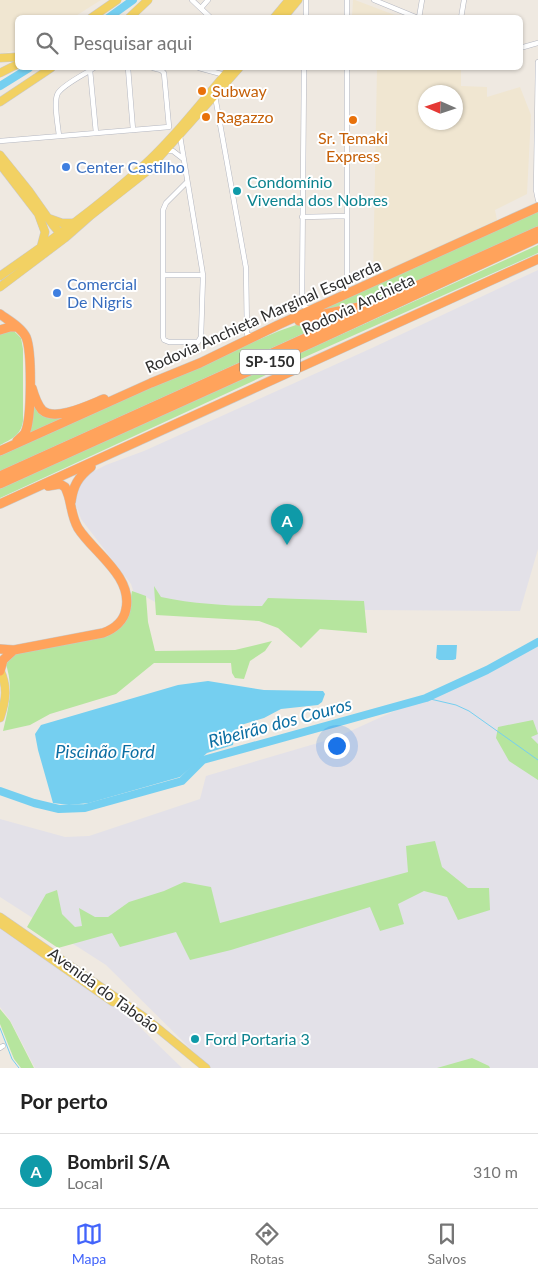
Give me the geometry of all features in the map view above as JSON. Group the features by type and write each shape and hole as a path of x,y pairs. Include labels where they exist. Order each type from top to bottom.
{"highway":[{"name":"Rodovia Anchieta Marginal Esquerda","path":"3,450 200,363 339,297 538,208"},
{"name":"Rodovia Anchieta","path":"0,476 538,231"},
{"name":"Rodovia Anchieta","path":"0,484 538,238"},
{"name":"SP-150","path":"0,504 538,259"},
{"path":"267,331 319,315 376,304"},
{"path":"0,314 23,332 28,343 30,384 29,416 26,430 22,437 3,450"},
{"path":"0,323 14,325"},
{"path":"0,330 14,325"},
{"path":"30,384 42,410 58,415 151,383"},
{"path":"70,507 72,492 78,479 101,459"},
{"path":"0,650 14,650 103,633 114,628 125,614 127,596 121,580 73,519 67,491 63,485 48,486 17,496"},
{"path":"0,671 3,660 14,650"}],"main road":[{"path":"95,15 117,0"},
{"path":"133,15 150,0"},
{"path":"277,15 290,0"},
{"path":"285,15 298,0"},
{"path":"0,58 15,57"},
{"path":"0,73 15,66"},
{"path":"0,102 48,70"},
{"path":"1,282 146,172 166,151 229,70"},
{"path":"1,282 41,248 60,238 72,223 177,135 237,70"},
{"path":"0,155 29,191 60,238"},
{"path":"0,164 60,238"},
{"path":"38,213 45,232 41,248"},
{"path":"47,218 62,223 72,223"},
{"path":"0,671 6,689 6,701 0,718"},
{"path":"0,688 6,701"},
{"name":"Avenida do Taboão","path":"0,917 144,1017 206,1068"},
{"name":"Avenida do Taboão","path":"0,923 146,1024 200,1068"}],"street":[{"path":"192,0 208,15"},
{"path":"200,8 208,0"},
{"path":"306,0 306,15"},
{"path":"347,0 347,15"},
{"path":"374,0 412,15"},
{"path":"420,15 422,0"},
{"path":"462,15 464,0"},
{"path":"523,47 538,43"},
{"path":"538,62 536,190 538,200"},
{"path":"59,136 57,94 90,70"},
{"path":"92,70 96,133"},
{"path":"128,70 133,130"},
{"path":"161,70 164,73 169,127"},
{"path":"206,70 225,75"},
{"path":"304,70 302,303 305,308 314,309"},
{"path":"339,297 345,289 347,281 347,70"},
{"path":"215,96 246,268 247,334 254,337"},
{"path":"0,141 169,127 174,130 183,159 187,182 203,276 201,338 197,342 166,341 163,337 164,207 187,182"},
{"path":"166,151 177,152 183,159"},
{"path":"518,217 532,206 536,190"},
{"path":"302,217 347,216"},
{"path":"163,275 203,276"}],"shaded area":[{"path":"0,0 101,0 77,15 15,15 15,50 0,54"},
{"path":"353,0 355,0 395,15 352,15"},
{"path":"377,70 461,70 461,85 418,85 418,130 463,130 463,86 487,87 487,97 520,87 531,115 527,194 495,210 497,220 373,278"},
{"path":"538,270 538,549 520,611 369,610 157,603 146,597 135,596 131,584 81,519 75,502 77,487 83,477 106,465 144,451 372,348"},
{"path":"538,646 538,1068 210,1068 106,965 0,897 0,819 65,837 89,836 200,799 206,776 335,738"},
{"path":"0,926 116,1004 182,1068 35,1068 10,1020 0,1007"}],"green space":[{"path":"538,211 538,226 371,302 301,318"},
{"path":"538,245 538,253 305,357 0,498 0,489 74,454"},
{"path":"341,314 338,318 0,471 0,456 166,379 279,331 310,320"},
{"path":"14,331 21,338 23,349 23,421 18,433 0,445 0,333"},
{"path":"31,401 40,410 71,414 25,435"},
{"path":"154,586 161,597 237,606 262,606 268,598 364,601 367,633 320,629 301,648 278,628 259,621 156,615"},
{"path":"132,591 146,596 148,622 155,651 235,650 272,641 265,651 250,661 244,679 235,678 232,673 231,663 154,663 116,694 50,714 30,725 3,731 9,705 10,688 5,662 13,654 108,636 123,623 128,614"},
{"path":"533,720 538,734 531,737 538,744 538,780 509,761 496,738 498,727"},
{"path":"435,841 442,867 468,888 489,888 490,910 458,920 447,897 424,891 398,904 404,924 380,931 370,907 231,950 190,960 176,932 120,947 112,933 58,948 27,927 46,894 57,890 62,914 75,927 82,926 79,908 95,917 108,917 129,902 164,891 184,882 211,887 220,923 408,872 406,846"},
{"path":"0,1009 10,1021 34,1068 21,1068 14,1059 0,1024"},
{"path":"472,1058 490,1068 437,1068"}],"water":[{"path":"437,645 457,645 456,659 439,660 436,658"},
{"name":"Piscinão Ford","path":"208,681 264,690 323,691 325,694 322,702 318,705 281,709 264,718 241,725 235,733 233,745 207,753 180,777 89,803 69,805 53,803 35,734 41,725 178,685"}],"waterway":[{"path":"112,15 133,0"},
{"path":"0,86 26,70"},
{"name":"Ribeirão dos Couros","path":"0,791 34,803 59,809 85,808 182,781 203,760 426,698 487,670 538,642"},
{"path":"426,698 456,705 469,711 538,760"},
{"path":"0,1028 12,1059 19,1068"}],"place":[{"name":"Subway","path":"202,91"},
{"name":"Ragazzo","path":"206,117"},
{"name":"Sr. Temaki Express","path":"353,120"},
{"name":"Center Castilho","path":"66,167"},
{"name":"Condomínio Vivenda dos Nobres","path":"237,191"},
{"name":"Comercial De Nigris","path":"57,293"},
{"name":"Bombril S/A","path":"287,545"},
{"name":"Ford Portaria 3","path":"195,1039"}]}
